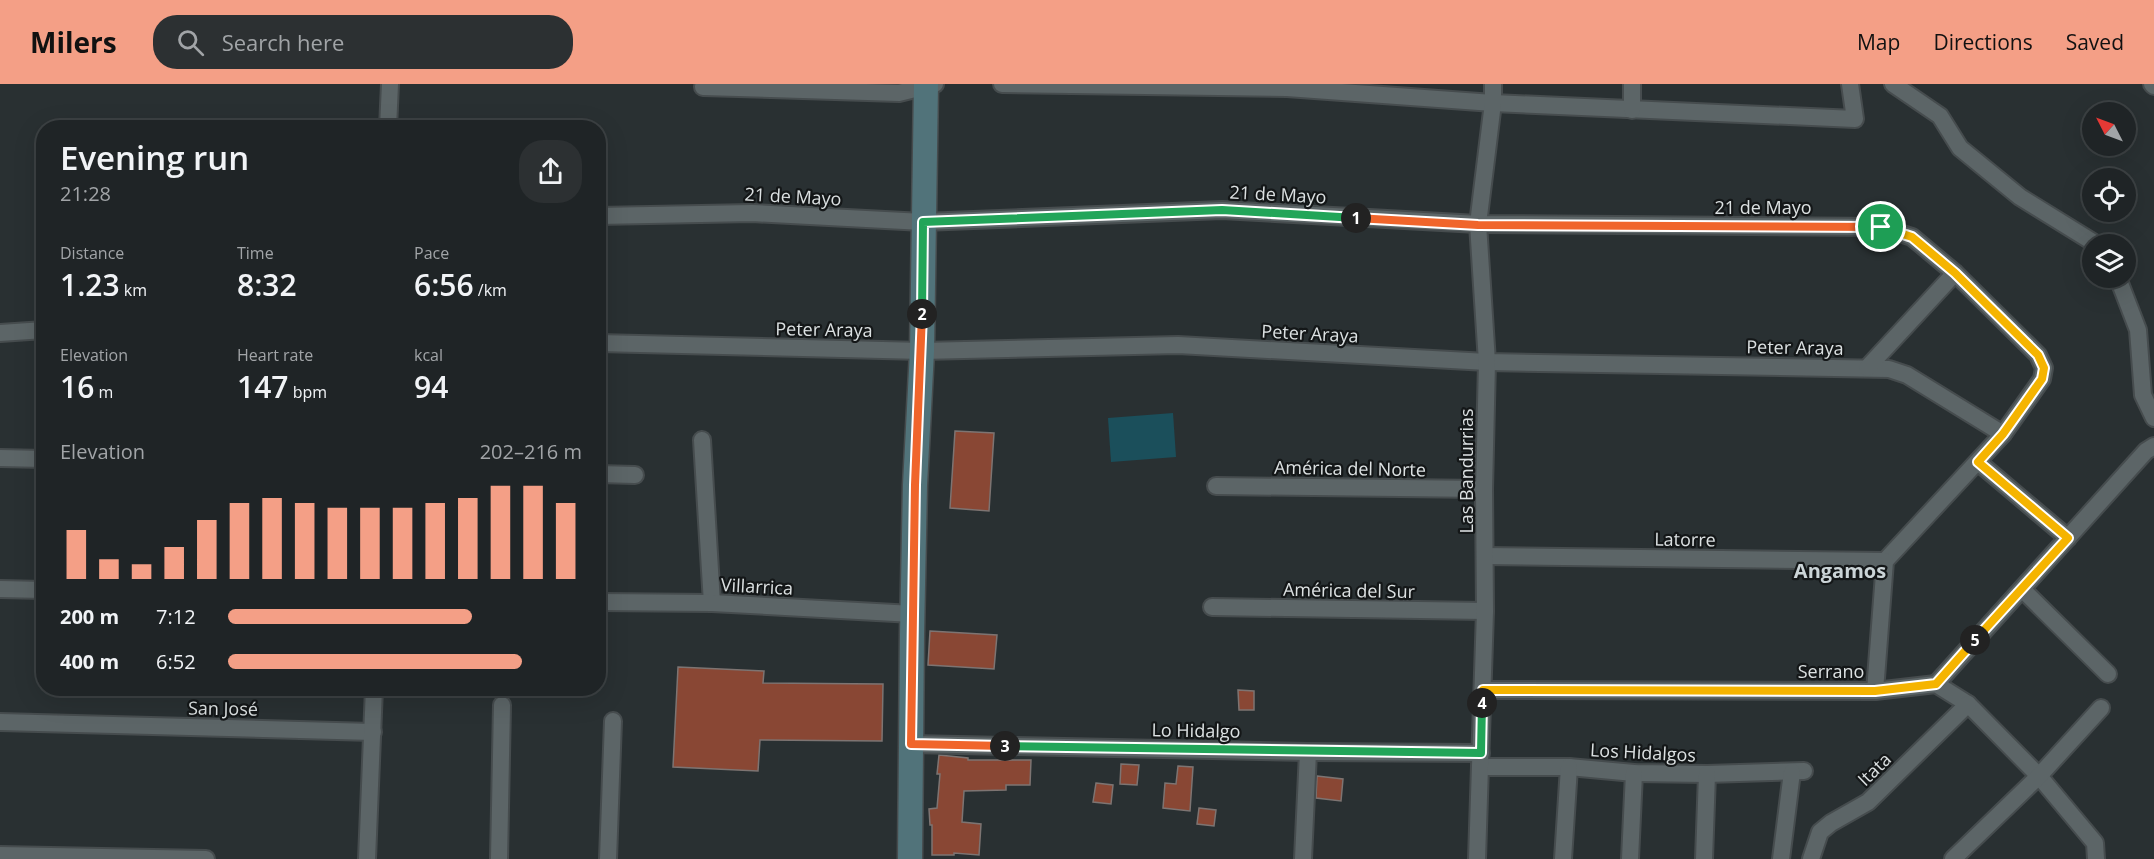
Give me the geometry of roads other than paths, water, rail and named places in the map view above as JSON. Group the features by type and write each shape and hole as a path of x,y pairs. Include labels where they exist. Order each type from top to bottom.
{"street":[{"path":"388,120 390,84"},
{"path":"1002,84 1287,88 1493,103 1855,119 1850,84"},
{"name":"Las Bandurrias","path":"1477,859 1485,611 1486,362 1478,225 1493,103 1493,84"},
{"path":"1632,84 1632,110"},
{"path":"1893,84 1940,116 1960,148 2020,197 2082,235"},
{"path":"703,87 899,93 930,85 923,222 922,351 915,485 910,859"},
{"name":"21 de Mayo","path":"606,216 752,213 923,222 1222,210 1478,225 1881,227 1912,237 1955,273 2038,355 2044,368 2042,379 2003,434"},
{"path":"1867,368 1955,273"},
{"path":"2122,288 2138,330 2143,395 2154,418"},
{"path":"0,333 36,331"},
{"name":"Peter Araya","path":"606,343 922,351 1178,345 1486,362 1889,369 1907,375 2003,434"},
{"path":"1875,691 1885,561 2003,434"},
{"path":"702,440 712,603"},
{"path":"2096,859 2095,843 2039,776 1968,704 1936,684 2146,451 2154,446"},
{"path":"0,458 36,459"},
{"path":"1978,462 2068,538"},
{"path":"606,474 635,475"},
{"name":"América del Norte","path":"1216,486 1484,489"},
{"name":"Latorre","path":"1485,556 1885,561"},
{"path":"2022,588 2108,674"},
{"path":"0,589 36,590"},
{"name":"Villarrica","path":"606,602 712,603 913,614"},
{"name":"América del Sur","path":"1212,607 1485,611"},
{"name":"Serrano","path":"1483,690 1875,691 1936,684"},
{"path":"366,859 374,696"},
{"name":"Itata","path":"1810,859 1820,832 1831,823 1868,802 1968,704"},
{"path":"499,859 502,705"},
{"path":"1953,859 2039,776 2101,708"},
{"path":"608,859 613,721"},
{"name":"San José","path":"0,722 373,732"},
{"name":"Lo Hidalgo","path":"911,744 1308,752 1481,760"},
{"path":"1303,859 1308,752"},
{"name":"Los Hidalgos","path":"1481,760 1634,773 1798,772 1781,859"},
{"path":"1563,859 1569,767"},
{"path":"1630,859 1634,773"},
{"path":"1704,859 1707,774"},
{"path":"0,855 206,859"}],"district":[{"name":"Angamos","path":"1840,570"}]}
